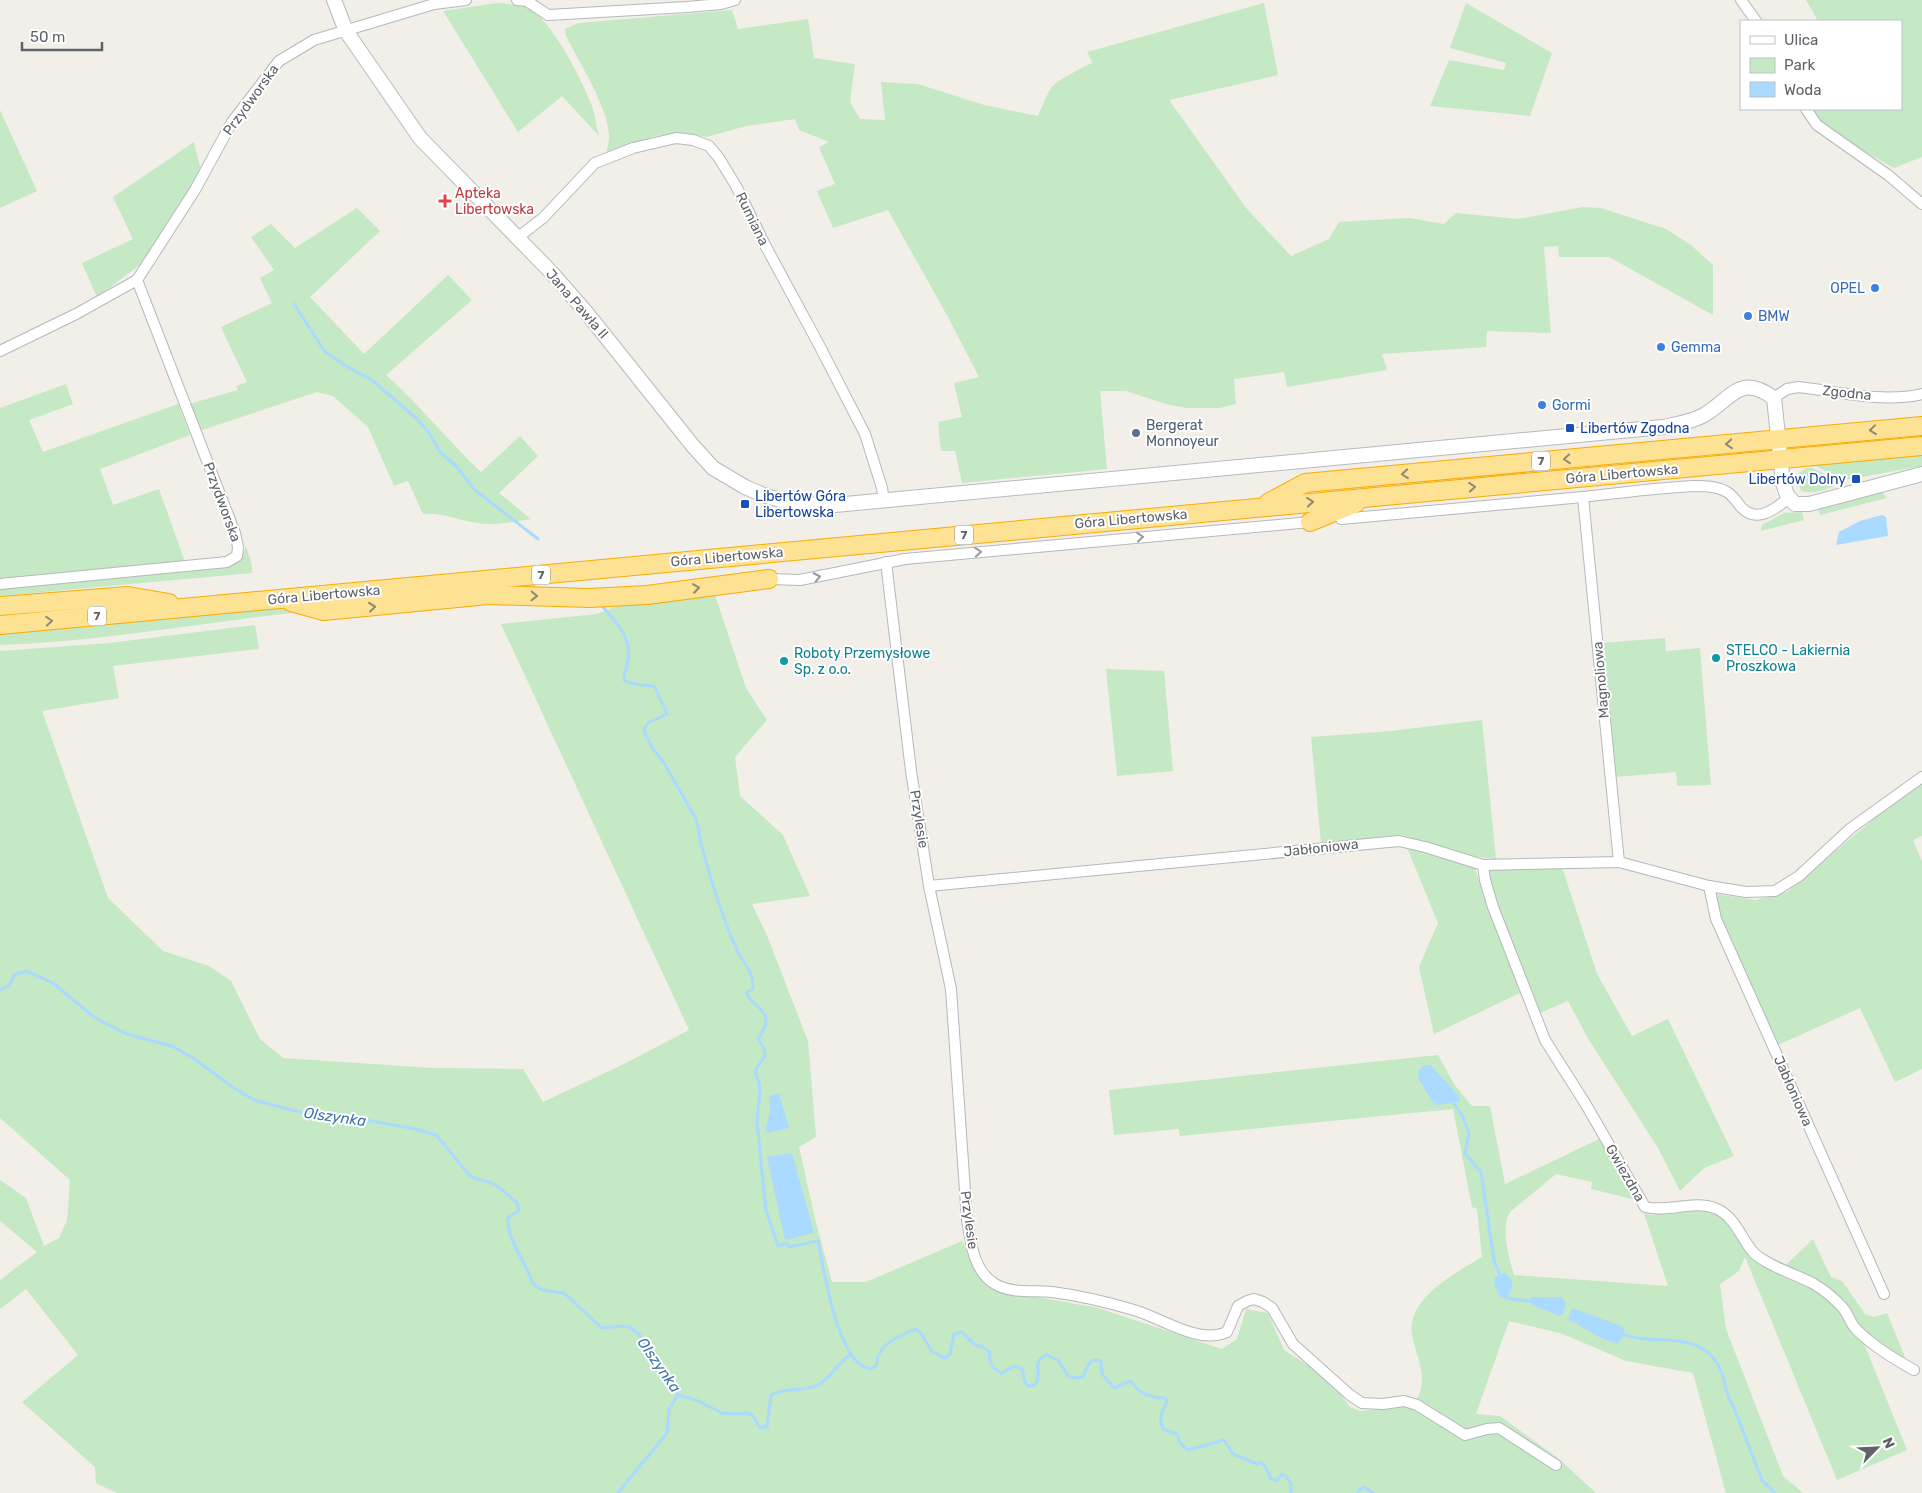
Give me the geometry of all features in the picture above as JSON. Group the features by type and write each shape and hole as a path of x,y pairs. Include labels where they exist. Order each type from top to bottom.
{"highway":[{"name":"Góra Libertowska","path":"1261,506 1305,483 1922,426"},
{"name":"Góra Libertowska","path":"0,625 1261,506 1922,446"},
{"path":"1310,522 1373,496"},
{"name":"7","path":"278,599 324,612 488,595 590,598 647,595 769,580"},
{"name":"Góra Libertowska","path":"0,606 128,596 193,607"}],"street":[{"name":"Jana Pawła II","path":"334,0 346,31 420,138 551,272 586,312 693,446 717,471 753,491 796,504 827,505 884,501"},
{"name":"Przydworska","path":"0,351 76,314 138,280 195,190 232,122 279,61 314,40 434,4 466,0"},
{"path":"517,0 527,1 548,15 687,7 721,4 735,0"},
{"path":"1741,0 1755,20"},
{"path":"1807,110 1817,125 1888,174 1922,204"},
{"name":"Rumiana","path":"517,238 543,218 596,163 633,148 676,138 693,140 709,146 719,158 736,186 865,434 882,488 884,501"},
{"name":"Przydworska","path":"0,584 227,562 237,556 238,548 235,534 138,280"},
{"path":"884,501 1663,428 1702,416 1729,396 1746,387 1758,388 1774,398 1779,459 1784,488 1789,498 1799,505 1922,474"},
{"name":"Zgodna","path":"1774,398 1788,389 1800,388 1888,397 1908,397 1922,394"},
{"name":"Góra Libertowska","path":"1341,519 1583,497 1649,489 1707,486 1726,491 1748,513 1760,515 1773,511 1789,498"},
{"name":"Magnoliowa","path":"1583,497 1619,862"},
{"name":"Góra Libertowska","path":"769,580 800,580 886,562 1310,522"},
{"name":"Przylesie","path":"886,562 909,759 929,886 951,988 967,1220 974,1256 985,1275 995,1284 1010,1290 1051,1292 1134,1310 1199,1335 1215,1337 1227,1332 1238,1306 1247,1301 1263,1302 1272,1308 1293,1344 1350,1395 1362,1403 1383,1404 1404,1401 1417,1405 1465,1435 1499,1428 1556,1465"},
{"name":"Jabłoniowa","path":"929,886 1399,841 1483,865 1619,862 1708,886 1762,893 1784,887 1799,876 1851,828 1922,777"},
{"name":"Gwiezdna","path":"1483,865 1485,880 1493,907 1545,1040 1585,1102 1645,1207 1657,1210 1700,1205 1715,1208 1725,1214 1742,1234 1754,1253 1814,1284 1844,1309 1853,1326 1865,1338 1914,1370"},
{"name":"Jabłoniowa","path":"1708,886 1716,919 1884,1294"}],"green space":[{"path":"1806,0 1922,0 1922,157 1894,168 1838,135 1812,110 1902,110 1902,20 1817,20"},
{"path":"497,3 524,6 534,12 554,35 573,65 587,95 593,109 599,136 562,96 518,132 443,11"},
{"path":"1264,3 1278,75 1169,100 1247,209 1291,256 1329,239 1339,222 1410,218 1444,224 1456,213 1518,219 1583,207 1601,208 1666,229 1691,245 1713,265 1713,315 1609,257 1559,257 1558,246 1544,247 1551,333 1487,331 1486,347 1382,354 1387,370 1287,387 1284,372 1234,379 1236,404 1220,408 1186,408 1166,404 1126,391 1100,391 1107,469 962,483 955,451 941,451 938,422 962,417 954,383 979,377 888,210 833,228 817,191 835,184 819,147 829,142 799,130 795,119 746,126 707,137 674,133 655,136 606,154 609,142 607,123 598,98 566,36 565,29 579,23 732,10 738,29 808,19 814,58 855,64 850,102 860,119 885,120 881,82 918,84 984,105 1038,116 1052,86 1093,63 1087,52"},
{"path":"1466,3 1552,53 1530,116 1430,106 1449,60 1504,70 1506,63 1450,48"},
{"path":"0,110 37,191 0,208"},
{"path":"194,142 201,171 145,261 97,297 82,263 133,239 113,197"},
{"path":"357,208 380,231 310,297 364,354 448,275 472,300 386,375 411,398 481,472 520,436 538,456 499,493 531,519 484,524 443,515 423,514 408,481 394,486 368,427 333,396 317,392 199,431 189,404 238,390 236,386 247,382 221,327 272,303 260,278 274,270 251,237 271,224 295,248"},
{"path":"66,384 73,404 29,420 43,452 178,404 190,435 100,469 113,505 159,489 185,562 0,578 0,408"},
{"path":"1922,453 1922,466 1846,480 1815,466 1815,464"},
{"path":"1806,468 1812,468 1842,482 1817,492 1801,491 1797,479 1799,473"},
{"path":"1881,491 1887,498 1820,515 1818,509"},
{"path":"1802,512 1804,520 1761,531 1762,525 1784,513"},
{"path":"246,546 252,565 252,573 0,596 0,588 146,572 230,566 240,560"},
{"path":"713,589 746,688 767,720 735,757 740,796 783,835 810,896 752,904 768,938 808,1041 816,1137 799,1147 815,1219 832,1282 866,1282 962,1241 981,1278 992,1289 1098,1308 1222,1349 1237,1339 1246,1309 1268,1313 1284,1350 1330,1379 1350,1407 1360,1411 1405,1406 1419,1396 1422,1384 1421,1369 1412,1335 1412,1322 1417,1309 1435,1288 1482,1257 1477,1209 1472,1207 1453,1109 1180,1136 1179,1129 1114,1135 1109,1090 1438,1055 1454,1084 1472,1106 1490,1106 1505,1184 1601,1138 1636,1200 1591,1189 1592,1182 1556,1174 1510,1212 1507,1219 1506,1243 1514,1275 1668,1286 1644,1213 1651,1215 1682,1210 1714,1212 1731,1225 1761,1264 1817,1291 1834,1303 1865,1346 1907,1450 1837,1480 1745,1257 1739,1271 1720,1284 1726,1329 1783,1476 1803,1493 1726,1493 1693,1373 1626,1361 1563,1334 1509,1321 1476,1414 1500,1416 1559,1459 1596,1493 117,1493 96,1483 95,1467 22,1402 78,1355 26,1289 0,1309 0,1280 37,1252 0,1221 0,1180 26,1198 44,1246 59,1238 67,1220 70,1180 0,1118 0,651 109,643 255,625 259,649 113,666 119,698 42,711 108,898 163,951 209,966 231,981 260,1039 283,1058 433,1068 523,1069 543,1102 622,1065 689,1030 501,624 597,614 631,600"},
{"path":"342,602 343,608 86,639 0,645 0,634"},
{"path":"1665,638 1666,651 1700,648 1711,785 1677,786 1676,772 1615,777 1601,643"},
{"path":"1106,669 1164,671 1173,771 1117,776"},
{"path":"1482,720 1496,859 1471,856 1402,835 1321,843 1311,737 1391,731"},
{"path":"1922,783 1922,836 1913,840 1922,861 1922,1069 1895,1082 1860,1008 1776,1046 1722,922 1715,894 1756,900 1787,892 1894,802"},
{"path":"1406,845 1474,865 1520,993 1434,1034 1419,967 1438,923"},
{"path":"1561,864 1597,974 1632,1036 1668,1019 1734,1156 1704,1168 1680,1191 1658,1148 1589,1040 1568,1001 1535,1015 1483,865"},
{"path":"1813,1239 1831,1277 1842,1281 1865,1314 1874,1317 1887,1313 1907,1362 1867,1335 1857,1325 1839,1298 1784,1267"}],"water":[{"path":"1882,515 1886,517 1888,536 1836,545 1839,532 1860,521"},
{"path":"1424,1065 1430,1065 1460,1097 1458,1102 1438,1105 1433,1103 1418,1078 1419,1070"},
{"path":"779,1093 789,1128 765,1133 770,1111 769,1096"},
{"path":"792,1153 814,1233 785,1240 767,1157"},
{"path":"1504,1273 1512,1282 1512,1288 1506,1298 1501,1298 1496,1288 1495,1277"},
{"path":"1562,1297 1566,1304 1563,1314 1559,1316 1532,1305 1529,1298"},
{"path":"1572,1308 1621,1326 1625,1332 1622,1339 1617,1344 1599,1337 1568,1319"}],"waterway":[{"path":"294,304 325,352 372,380 417,419 427,430 440,452 456,466 475,490 538,539"},
{"path":"600,604 625,636 629,652 624,680 655,687 667,714 649,722 644,729 646,736 695,817 707,867 722,914 737,950 752,978 753,989 747,992 748,996 761,1009 766,1018 764,1030 758,1039 764,1048 765,1056 756,1069 760,1089 757,1123 766,1210 778,1246 787,1243 788,1247 818,1241 834,1314 849,1351 859,1364 871,1369 876,1366 877,1358 884,1347 895,1338 915,1329 921,1333 932,1352 945,1358 950,1354 954,1334 962,1332 976,1346 981,1346 990,1352 991,1362 999,1372 1002,1373 1015,1366 1022,1369 1028,1386 1033,1386 1037,1382 1039,1361 1047,1355 1058,1360 1068,1376 1073,1378 1083,1377 1087,1366 1093,1360 1101,1361 1102,1374 1114,1388 1131,1381 1146,1394 1167,1400 1161,1416 1163,1429 1177,1434 1180,1443 1188,1450 1224,1440 1233,1454 1257,1464 1260,1462 1265,1466 1271,1479 1277,1481 1281,1475 1285,1475 1291,1484 1291,1493"},
{"name":"Olszynka","path":"0,990 9,986 14,975 26,971 53,983 95,1018 127,1034 172,1046 193,1058 254,1100 304,1113 326,1113 416,1129 436,1135 470,1176 494,1184 517,1202 519,1211 508,1217 508,1226 533,1284 542,1290 564,1293 602,1328 630,1327 639,1334 655,1365 678,1395 696,1400 722,1413 747,1413 752,1415 760,1428 767,1427 771,1395 782,1391 818,1385 827,1379 841,1362 850,1355"},
{"path":"1452,1100 1462,1115 1469,1133 1465,1154 1481,1172 1494,1260 1501,1278"},
{"path":"1505,1296 1506,1298 1535,1302"},
{"path":"1620,1333 1644,1339 1670,1340 1695,1345 1705,1350 1714,1359 1721,1371 1728,1396 1762,1480 1775,1493"},
{"path":"618,1493 667,1433 669,1409 678,1395"},
{"name":"Olszynka","path":"1357,1493 1364,1487 1373,1493"}],"place":[{"name":"Apteka Libertowska","path":"445,201"},
{"name":"OPEL","path":"1875,288"},
{"name":"BMW","path":"1748,316"},
{"name":"Gemma","path":"1661,347"},
{"name":"Gormi","path":"1542,405"},
{"name":"Libertów Zgodna","path":"1570,428"},
{"name":"Bergerat Monnoyeur","path":"1136,433"},
{"name":"Libertów Dolny","path":"1856,479"},
{"name":"Libertów Góra Libertowska","path":"745,504"},
{"name":"STELCO - Lakiernia Proszkowa","path":"1716,658"},
{"name":"Roboty Przemysłowe Sp. z o.o.","path":"784,661"}]}
